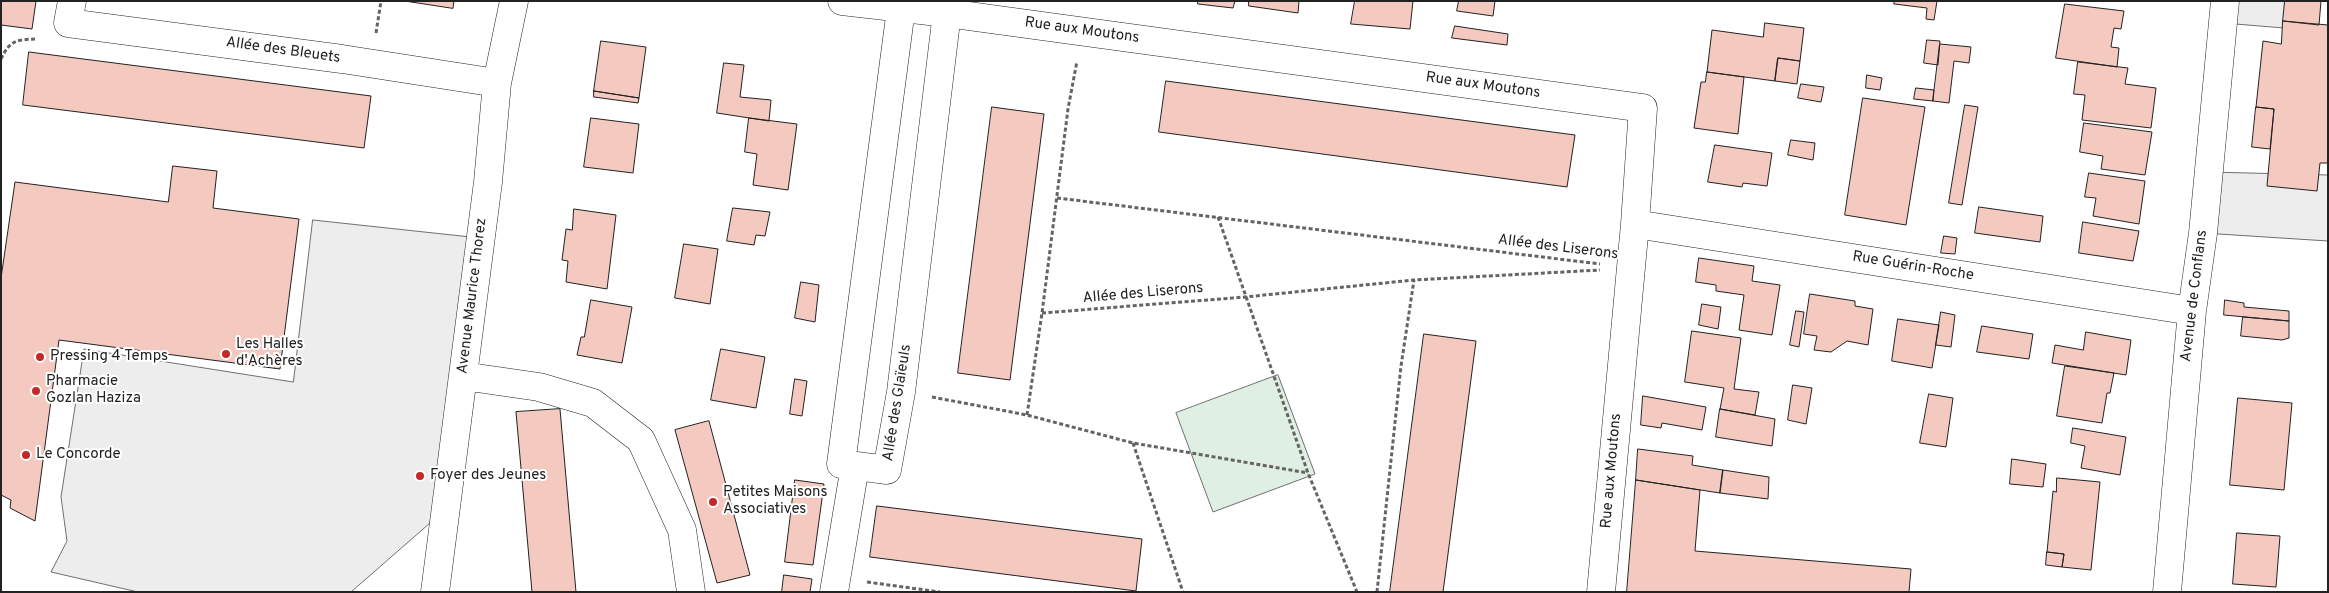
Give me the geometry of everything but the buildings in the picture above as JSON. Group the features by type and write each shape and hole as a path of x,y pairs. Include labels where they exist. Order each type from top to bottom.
{"street":[{"name":"Avenue Maurice Thorez","path":"435,592 488,182 497,83 514,1"},
{"name":"Rue aux Moutons","path":"842,1 1083,31 1643,108 1635,224 1602,592"},
{"name":"Avenue de Conflans","path":"2167,592 2192,311 2203,233 2224,1"},
{"path":"835,585 855,466 841,464 901,9"},
{"name":"Allée des Bleuets","path":"70,12 342,59 497,83"},
{"name":"Allée des Glaïeuls","path":"855,466 887,470 901,392 947,13"},
{"name":"Rue Guérin-Roche","path":"1635,224 2192,311"},
{"path":"463,376 539,387 593,403 641,440 682,530 691,592"}],"path":[{"path":"1027,415 1068,109 1083,31"},
{"path":"1,59 7,46 18,40 35,40"},
{"name":"Allée des Liserons","path":"1057,198 1630,268"},
{"path":"1218,217 1308,473 1357,592"},
{"name":"Allée des Liserons","path":"1042,313 1245,297 1414,280 1630,268"},
{"path":"1377,592 1401,366 1414,280"},
{"path":"901,392 1027,415 1133,442 1308,473"},
{"path":"1133,442 1183,592"},
{"path":"835,585 940,592"}],"green space":[{"path":"1278,375 1315,474 1213,512 1176,413"}],"shaded area":[{"path":"2225,1 2297,1 2296,29 2223,23"},
{"path":"2209,172 2328,175 2328,241 2203,233"},
{"path":"313,220 480,238 446,509 351,592 138,592 51,572 67,541 61,497 84,349 293,382"}],"place":[{"name":"Les Halles d'Achères","path":"226,354"},
{"name":"Pressing 4 Temps","path":"40,357"},
{"name":"Pharmacie Gozlan Haziza","path":"36,391"},
{"name":"Le Concorde","path":"26,455"},
{"name":"Foyer des Jeunes","path":"420,476"},
{"name":"Petites Maisons Associatives","path":"713,502"}]}
